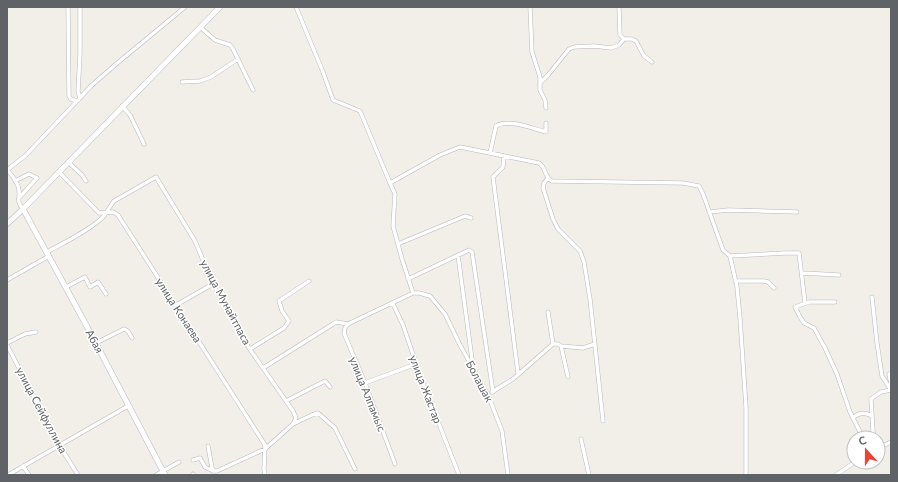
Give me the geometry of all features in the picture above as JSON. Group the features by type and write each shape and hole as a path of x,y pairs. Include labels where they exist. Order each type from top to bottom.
{"main road":[{"path":"7,224 220,7"},
{"name":"Абая","path":"23,209 96,343 164,473"}],"street":[{"path":"68,7 70,96 71,99 79,100"},
{"path":"79,100 80,7"},
{"path":"23,209 19,204 19,190 13,175 7,170 25,156 91,86 185,7"},
{"path":"263,368 336,322 348,324 413,294 393,226 395,194 360,111 333,100 296,7"},
{"path":"530,7 532,52 541,82 540,90 545,100 546,108"},
{"path":"618,7 620,35 624,39 636,40 644,56 652,62"},
{"path":"200,27 215,40 230,45 253,90"},
{"path":"541,82 569,49 574,47 594,46 611,48 619,45 624,39"},
{"path":"182,82 200,81 211,77 238,59"},
{"path":"122,106 130,115 144,144"},
{"path":"490,153 496,126 498,124 512,123 546,132 546,123"},
{"path":"390,183 457,147 539,163 542,165 548,178 552,180 690,184 699,186 723,250 730,256 737,287 745,392 746,475"},
{"path":"504,156 502,167 493,177 518,373"},
{"path":"68,162 82,175 86,181"},
{"name":"улица Конаева","path":"59,172 99,213 114,212 118,215 265,445 265,475"},
{"path":"15,181 29,174 37,178 18,199"},
{"name":"улица Мунайтпаса","path":"105,213 114,202 156,177 195,241 213,284 250,349 295,416 296,420 292,424"},
{"path":"548,178 544,183 543,188 553,219 558,229 580,251 584,262 590,299 603,421"},
{"path":"710,212 728,210 796,212"},
{"path":"7,280 90,227 103,218 105,213"},
{"path":"398,244 465,216 471,218"},
{"path":"408,279 469,250 472,252 492,392"},
{"path":"730,256 799,253 805,303"},
{"path":"458,255 473,370"},
{"path":"802,273 839,275"},
{"path":"66,287 85,277 90,286 98,282 106,294"},
{"path":"250,349 288,324 289,321 282,311 279,301 309,281"},
{"path":"735,281 764,281 768,282 774,288"},
{"path":"176,304 213,284"},
{"name":"Болашак","path":"413,294 419,293 430,296 445,314 473,370 488,395 502,431 508,475"},
{"path":"872,297 882,376 891,390 881,392 871,399 873,430"},
{"path":"835,302 805,303 795,307 804,323 814,328 819,337 837,374 859,430"},
{"name":"улица Жастар","path":"393,304 403,325 416,364 459,475"},
{"path":"548,312 553,344"},
{"name":"улица Алпамыс","path":"348,324 344,333 365,383 395,464"},
{"path":"96,343 124,329 128,331 132,338"},
{"path":"7,344 25,334 36,332"},
{"name":"улица Сейфуллина","path":"7,344 59,445 78,475"},
{"path":"488,395 513,379 518,373 553,344 583,348 595,344"},
{"path":"562,346 568,377"},
{"path":"365,383 416,364"},
{"path":"889,374 891,384"},
{"path":"286,401 325,381 330,387"},
{"path":"7,470 9,474 128,406"},
{"path":"193,460 200,458 205,466 214,471 223,469 265,449 292,424 315,413 320,414 335,428 355,469"},
{"path":"853,418 864,413 868,413 872,416"},
{"path":"581,439 589,475"},
{"path":"208,446 212,468 214,471"},
{"path":"156,475 164,473 179,462"},
{"path":"23,466 29,475"},
{"path":"836,475 846,468"}]}
